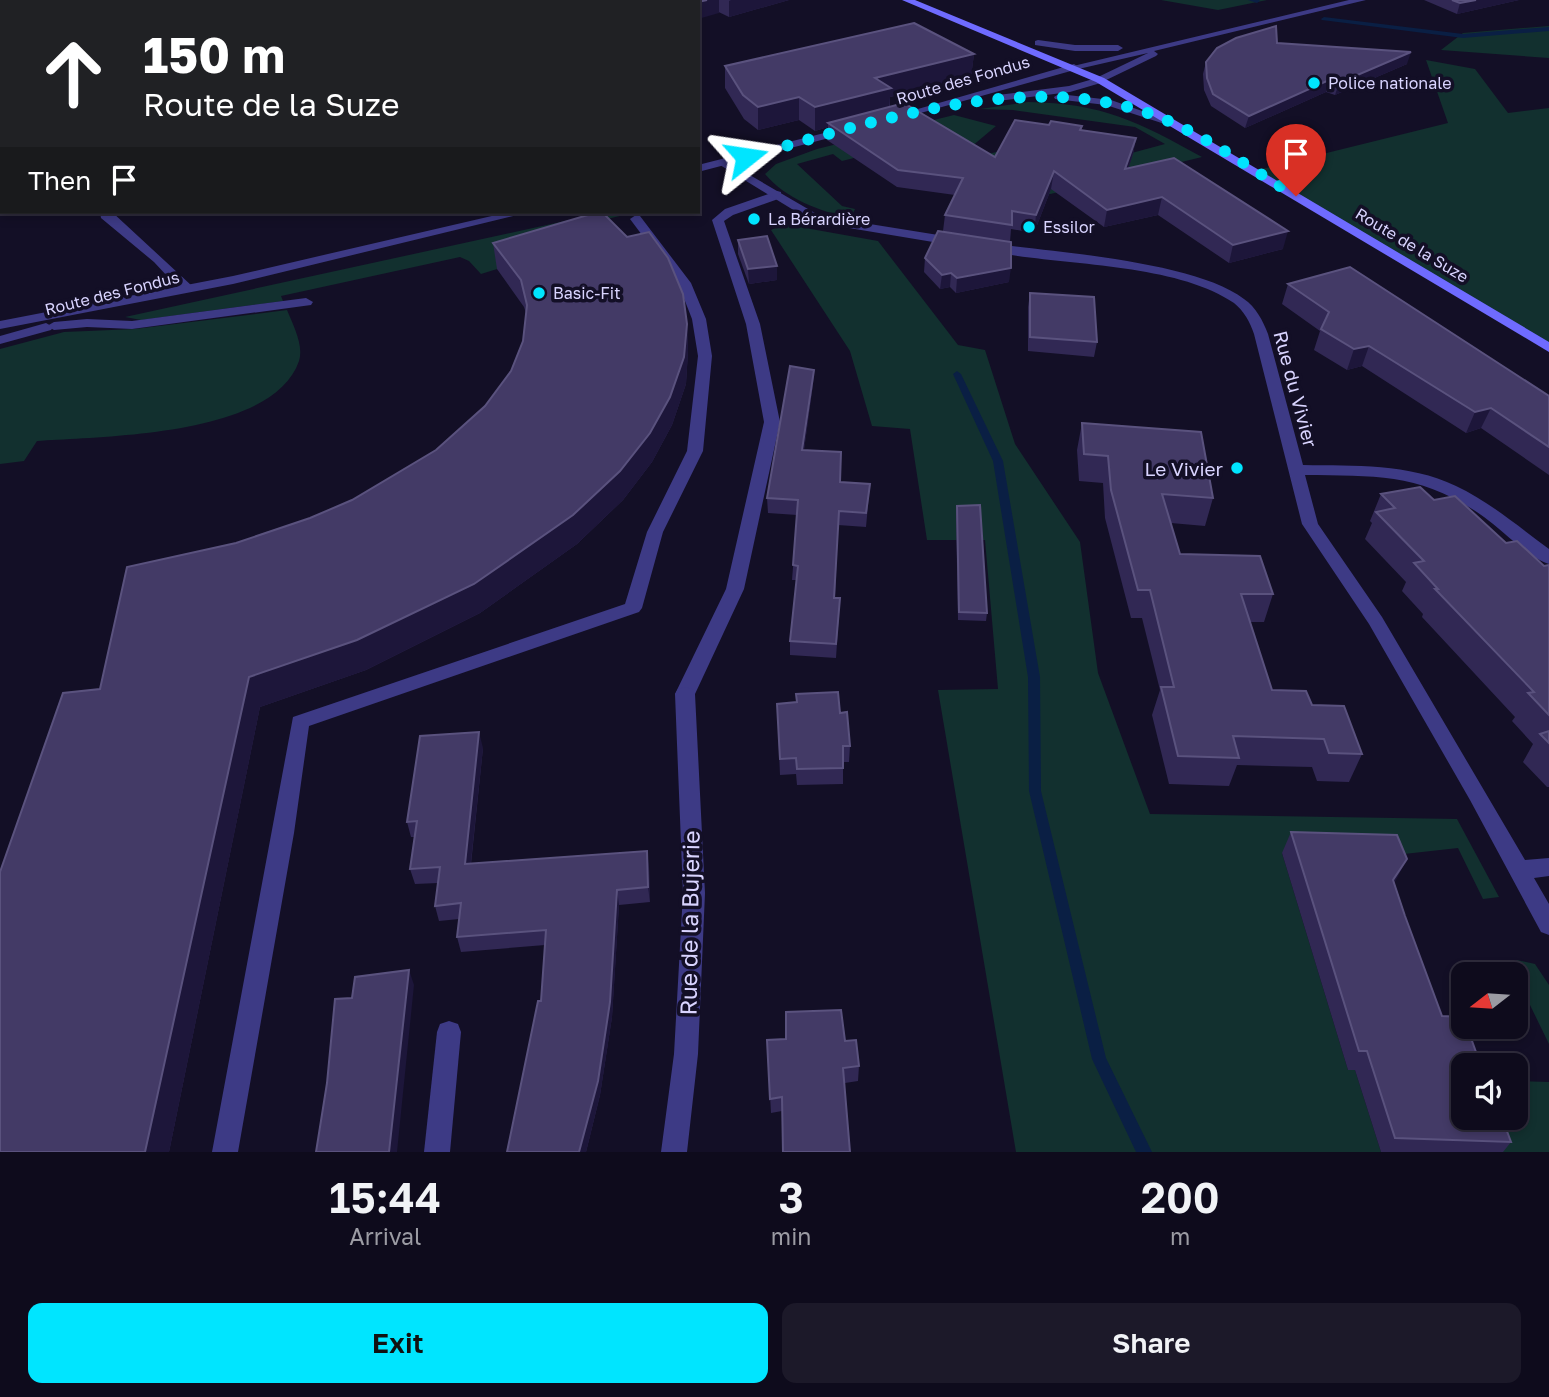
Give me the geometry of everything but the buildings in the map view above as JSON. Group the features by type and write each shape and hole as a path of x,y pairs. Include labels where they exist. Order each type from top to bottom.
{"main road":[{"name":"Route de la Suze","path":"907,0 1100,80 1549,348"},
{"name":"Route de la Suze","path":"932,0 1038,43 1074,67"}],"street":[{"path":"1038,43 1099,49 1178,42 1362,0"},
{"name":"Route des Fondus","path":"1178,42 1100,80 1070,89 993,99 888,120 1074,67 1178,42"},
{"name":"Route des Fondus","path":"993,99 1086,98 1134,108 1178,125"},
{"path":"700,169 861,126"},
{"name":"Rue du Vivier","path":"724,163 817,219 1171,275 1204,284 1236,298 1248,308 1261,334 1310,524 1376,621 1549,925"},
{"name":"Rue de la Bujerie","path":"674,1152 686,1054 694,893 685,694 735,589 772,422 753,324 718,220 729,212 777,195"},
{"path":"105,214 166,264 187,289"},
{"name":"Route des Fondus","path":"0,340 233,280 515,214"},
{"path":"225,1152 283,833 300,722 633,608 655,532 695,451 705,356 699,319 684,283 636,219"},
{"name":"Route des Fondus","path":"0,325 233,280"},
{"path":"54,326 87,323 132,325 306,302"},
{"path":"1296,470 1404,475 1433,482 1478,506 1549,558"},
{"path":"1519,870 1549,867"},
{"path":"437,1152 449,1032"}],"green space":[{"path":"1161,0 1267,0 1218,10"},
{"path":"1549,26 1549,58 1441,50 1463,33"},
{"path":"1426,60 1475,69 1508,113 1549,108 1549,348 1254,171 1448,123"},
{"path":"1028,102 1078,106 1119,117 1139,124 1202,157 1034,198 933,138 842,161 833,154 797,164 842,206 855,209 851,218 804,203 773,183 765,174 776,164 817,149 954,115 996,126 971,147 979,156 1005,150 1123,168 1129,166 1132,157 1128,154 1165,144 1135,127 1013,110 980,109"},
{"path":"597,214 628,214 566,229 582,243 481,274 469,261 460,257 281,296 283,301 141,320 125,317"},
{"path":"783,224 878,241 958,345 985,350 1015,444 1080,542 1098,673 1150,814 1457,819 1499,897 1483,899 1458,848 1386,856 1282,853 1348,1070 1355,1070 1381,1152 1016,1152 938,690 998,689 985,540 927,540 910,429 872,426 850,351 771,230"},
{"path":"287,310 299,342 299,361 283,386 256,405 222,418 183,428 142,434 37,441 24,461 0,464 0,349 64,332 135,329"},
{"path":"1528,962 1535,964 1549,985 1549,1044 1528,1001"},
{"path":"1528,1081 1549,1082 1549,1152 1492,1152 1484,1130 1528,1130"}],"waterway":[{"path":"1251,0 1257,1"},
{"path":"1324,19 1463,36 1549,29"},
{"path":"957,374 998,461 1034,677 1035,791 1099,1059 1144,1152"}],"place":[{"name":"Police nationale","path":"1314,83"},
{"name":"La Bérardière","path":"754,219"},
{"name":"Essilor","path":"1029,227"},
{"name":"Basic-Fit","path":"539,293"},
{"name":"Le Vivier","path":"1237,468"}],"route":[{"path":"746,157 861,126 993,99 1086,98 1134,108 1178,125 1296,196"}]}
